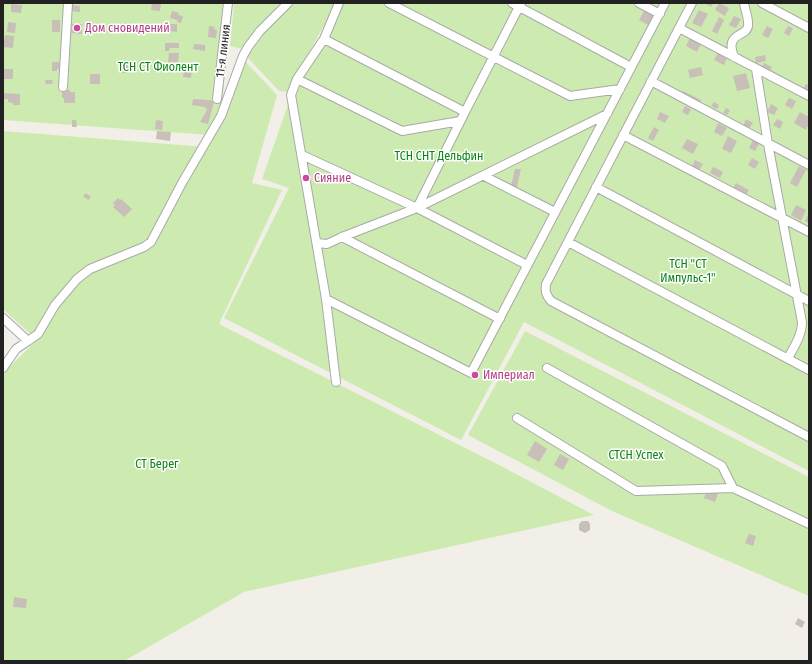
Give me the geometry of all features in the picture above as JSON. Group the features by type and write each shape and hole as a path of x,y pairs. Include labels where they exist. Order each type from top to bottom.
{"street":[{"path":"63,86 68,3"},
{"name":"11-я линия","path":"217,99 228,3"},
{"path":"3,368 16,349 38,334 55,305 77,279 90,269 144,247 151,242 182,183 221,116 243,56 248,47 260,31 288,3"},
{"path":"336,382 326,299 292,96 297,79 324,39 339,3"},
{"path":"388,3 570,96 620,88"},
{"path":"639,3 660,14"},
{"path":"326,299 471,373 665,3"},
{"path":"692,3 546,284 546,296 551,301 809,437"},
{"path":"734,57 732,44 735,37 747,30 748,26 744,3"},
{"path":"762,3 809,28"},
{"path":"417,208 494,56 517,4 631,67"},
{"path":"679,28 809,96"},
{"path":"324,39 465,112"},
{"path":"756,68 768,144 802,327 788,358"},
{"path":"297,79 402,131 460,122"},
{"path":"651,81 809,165"},
{"path":"317,243 327,244 417,208 607,114"},
{"path":"623,135 809,232"},
{"path":"302,155 417,208 527,265"},
{"path":"484,176 555,212"},
{"path":"596,187 809,301"},
{"path":"342,237 500,319"},
{"path":"568,242 809,370"},
{"path":"3,318 28,341"},
{"path":"547,368 722,466 733,488"},
{"path":"517,418 636,491 733,488 809,524"}],"green space":[{"name":"ТСН СТ Фиолент","path":"3,3 231,3 222,105 210,135 3,120"},
{"path":"234,3 280,3 242,49 230,46"},
{"path":"286,3 336,3 288,92 279,91 246,56"},
{"path":"338,3 809,3 809,471 524,322 461,440 224,318 289,188 262,179 297,79"},
{"name":"СТ Берег","path":"244,60 277,95 252,183 282,190 219,324 499,465 594,515 244,592 124,661 3,661 3,373 37,340 3,309 3,131 206,147"},
{"name":"СТСН Успех","path":"525,331 809,477 809,596 612,511 468,435"}],"building":[{"path":"152,3 161,3 160,11 151,10"},
{"path":"704,3 713,3 711,7"},
{"path":"719,3 729,8 725,16 715,10"},
{"path":"11,4 22,5 21,13 11,12"},
{"path":"72,5 80,6 80,12 71,11"},
{"path":"699,10 708,14 701,27 692,23"},
{"path":"172,11 183,16 181,23 170,18"},
{"path":"644,11 654,15 648,25 639,20"},
{"path":"734,16 741,19 736,28 729,25"},
{"path":"719,17 724,20 717,34 712,31"},
{"path":"52,20 60,20 60,32 52,32"},
{"path":"8,22 16,23 15,33 7,32"},
{"path":"72,24 82,24 82,34 71,33"},
{"path":"169,24 177,24 177,32 169,31"},
{"path":"209,26 215,27 214,29 217,30 216,38 208,37"},
{"path":"767,26 773,29 768,38 762,35"},
{"path":"788,26 793,28 789,36 784,33"},
{"path":"5,35 14,36 13,48 3,47"},
{"path":"690,38 701,44 697,52 686,46"},
{"path":"165,43 179,43 179,48 170,48 169,51 165,51"},
{"path":"194,44 205,45 205,51 193,49"},
{"path":"169,53 179,53 178,62 168,62"},
{"path":"718,53 727,58 724,65 714,60"},
{"path":"765,55 766,61 756,63 755,57"},
{"path":"118,61 129,62 127,73 121,73 122,65 118,65"},
{"path":"52,62 59,62 59,69 57,69 57,71 52,71"},
{"path":"764,63 772,67 769,72 762,68"},
{"path":"701,67 703,75 690,78 688,70"},
{"path":"184,68 192,69 191,78 183,77"},
{"path":"3,69 13,69 13,79 3,79"},
{"path":"746,73 750,88 737,91 733,76"},
{"path":"90,74 100,74 100,84 90,84"},
{"path":"45,80 53,80 52,84 46,84"},
{"path":"806,84 809,85 807,93 802,90"},
{"path":"62,90 70,90 70,92 75,92 75,103 64,103 64,98 62,98"},
{"path":"683,91 701,100 699,105 680,95"},
{"path":"3,93 20,94 20,105 13,105 13,103 8,102 8,99 3,99"},
{"path":"789,98 796,101 792,109 785,105"},
{"path":"193,99 210,100 214,102 208,124 200,122 207,110 205,107 192,105"},
{"path":"714,102 719,105 717,109 711,106"},
{"path":"771,104 778,108 774,115 767,112"},
{"path":"685,106 691,109 688,115 682,112"},
{"path":"726,108 730,110 727,115 723,113"},
{"path":"660,112 669,116 665,123 657,119"},
{"path":"800,112 809,117 809,123 806,130 794,123"},
{"path":"746,119 753,123 749,129 743,126"},
{"path":"777,119 783,122 780,129 773,125"},
{"path":"72,120 76,120 77,127 72,127"},
{"path":"156,120 163,121 162,130 155,129"},
{"path":"718,123 727,128 722,136 714,132"},
{"path":"654,127 659,130 653,141 648,138"},
{"path":"157,131 171,132 170,141 156,139"},
{"path":"728,136 737,141 731,153 722,149"},
{"path":"687,139 698,144 693,154 682,148"},
{"path":"753,140 759,144 755,151 749,148"},
{"path":"752,158 759,162 755,169 748,165"},
{"path":"695,160 703,164 699,170 692,166"},
{"path":"799,166 806,170 797,187 790,183"},
{"path":"713,167 723,172 720,178 710,173"},
{"path":"515,169 521,169 517,187 511,186"},
{"path":"736,183 749,190 746,195 733,188"},
{"path":"86,193 91,197 88,200 83,196"},
{"path":"118,198 132,209 124,217 113,207 115,205 113,203"},
{"path":"796,205 806,210 801,221 791,215"},
{"path":"809,213 809,223 805,221"},
{"path":"535,441 547,449 539,462 527,455"},
{"path":"560,454 569,459 563,470 554,465"},
{"path":"707,489 718,493 715,502 704,498"},
{"path":"582,521 588,521 590,524 590,530 585,533 579,530 579,524"},
{"path":"749,534 756,536 753,546 745,543"},
{"path":"14,597 27,599 26,608 13,607"},
{"path":"798,618 805,622 802,628 795,624"}],"place":[{"name":"Дом сновидений","path":"77,28"},
{"name":"Сияние","path":"306,178"},
{"name":"Империал","path":"475,375"}],"park label":[{"name":"ТСН СНТ Дельфин","path":"439,156"},
{"name":"ТСН \"СТ Импульс-1\"","path":"688,271"}]}
